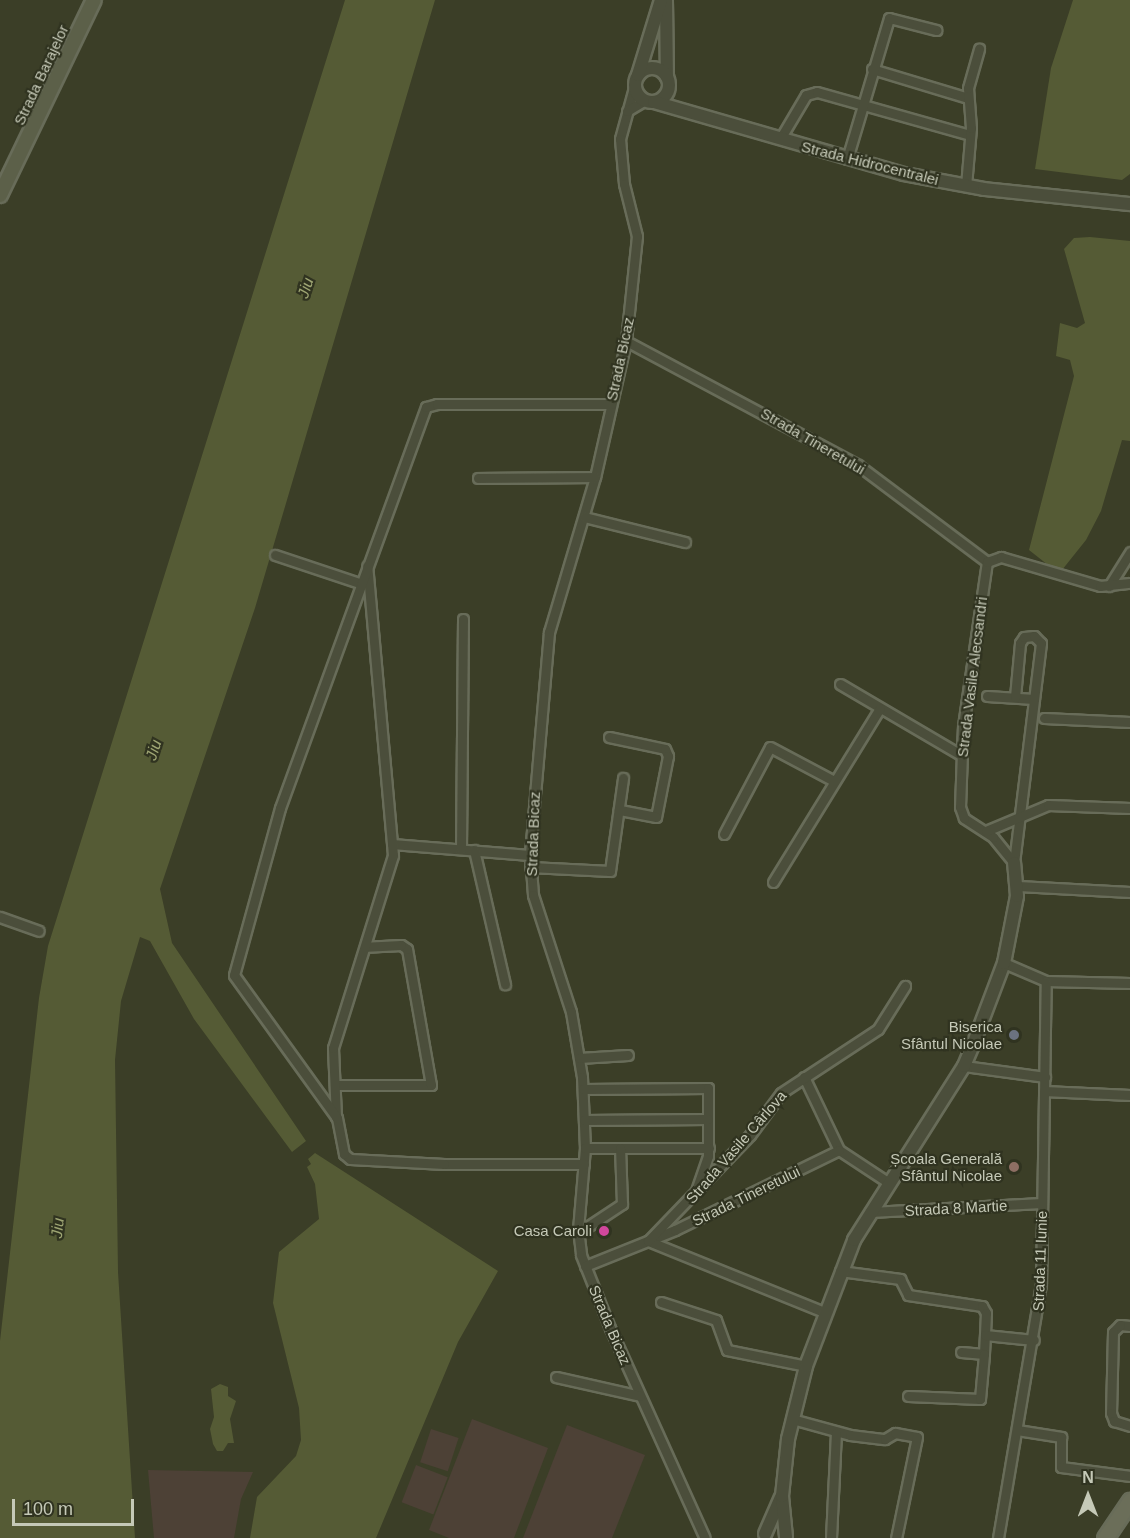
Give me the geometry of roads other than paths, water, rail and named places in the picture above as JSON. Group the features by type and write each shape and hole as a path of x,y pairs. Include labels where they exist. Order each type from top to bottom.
{"main road":[{"name":"Strada Barajelor","path":"0,195 94,0"},
{"path":"1105,1538 1130,1501"}],"street":[{"path":"649,101 637,80 661,0"},
{"path":"627,111 649,101 663,98 668,81 666,0"},
{"path":"847,159 872,69 891,15 936,30"},
{"path":"966,186 970,135 968,98 979,49"},
{"path":"637,80 651,68 668,81 687,109"},
{"path":"872,69 968,98"},
{"name":"Strada Bicaz","path":"637,80 627,111 620,159 637,252 626,341 595,477 548,640 530,867 533,895 571,1012 579,1058 583,1089 585,1148 578,1233 585,1266 640,1396 705,1538"},
{"path":"780,139 810,92 862,104 970,135"},
{"name":"Strada Hidrocentralei","path":"649,101 687,109 847,159 966,186 1130,204"},
{"name":"Strada Tineretului","path":"626,341 858,465 987,562"},
{"path":"336,1118 240,987 234,967 280,808 359,583 426,407 437,404 610,404"},
{"path":"478,478 595,477"},
{"path":"584,517 684,542"},
{"path":"1109,586 1130,552"},
{"path":"275,555 359,583"},
{"path":"987,562 1001,557 1079,583 1126,585"},
{"name":"Strada Vasile Alecsandri","path":"987,562 961,755 962,815 986,831 1014,864"},
{"path":"367,563 393,861 333,1048 336,1118 344,1154 357,1162 584,1164"},
{"path":"461,849 463,619"},
{"path":"787,1538 782,1496 792,1419 824,1312 840,1271 870,1212 964,1066 1004,963 1018,886 1014,864 1022,817 1041,643 1039,638 1030,635 1020,644 1015,698"},
{"path":"840,684 961,755"},
{"path":"987,696 1034,699"},
{"path":"773,882 880,708"},
{"path":"1044,718 1130,722"},
{"path":"609,737 665,749 668,756 656,817 619,810"},
{"path":"724,834 770,747 834,781"},
{"path":"530,867 610,872 622,778"},
{"path":"986,831 1053,805 1130,808"},
{"path":"392,844 530,855"},
{"path":"474,850 505,984"},
{"path":"1018,886 1130,892"},
{"path":"0,917 39,931"},
{"path":"335,1085 431,1085 407,949 401,945 367,947"},
{"path":"1004,963 1046,981 1130,983"},
{"name":"Strada 11 Iunie","path":"998,1538 1034,1340 1041,1285 1046,981"},
{"name":"Strada Vasile Cârlova","path":"648,1241 750,1135 781,1093 878,1029 905,987"},
{"path":"579,1058 628,1055"},
{"path":"964,1066 1045,1077"},
{"path":"804,1077 839,1150 889,1183"},
{"path":"583,1089 708,1088 709,1148 704,1172 692,1197"},
{"path":"1044,1091 1130,1095"},
{"path":"584,1120 708,1119"},
{"path":"585,1148 709,1148"},
{"path":"578,1233 622,1204 620,1148"},
{"name":"Strada Tineretului","path":"585,1266 648,1241 839,1150"},
{"name":"Strada 8 Martie","path":"870,1212 1042,1203"},
{"path":"648,1241 681,1257 824,1312"},
{"path":"840,1271 900,1279 908,1295 979,1304 985,1309 980,1398 908,1396"},
{"path":"661,1302 716,1320 727,1350 806,1366"},
{"path":"1130,1326 1120,1325 1113,1332 1111,1417 1130,1426"},
{"path":"985,1335 1034,1340"},
{"path":"961,1352 984,1354"},
{"path":"556,1377 640,1396"},
{"path":"792,1419 836,1433 885,1439 895,1433 917,1437 896,1538"},
{"path":"1017,1430 1061,1437 1061,1467 1130,1476"},
{"path":"831,1538 836,1433"},
{"path":"763,1536 782,1496"},
{"path":"763,1536 776,1531 787,1538"}],"water":[{"name":"Jiu","path":"345,0 435,0 255,608 160,889 172,943 306,1141 292,1152 194,1019 150,941 140,937 121,1001 115,1060 118,1272 135,1538 0,1538 0,1341 39,998 48,946"},
{"path":"1073,0 1130,0 1130,174 1122,180 1035,169 1051,68"},
{"path":"1090,237 1130,241 1130,441 1122,440 1101,511 1086,540 1062,570 1048,565 1029,550 1074,376 1070,360 1056,356 1060,323 1077,328 1085,323 1064,249 1074,238"},
{"path":"315,1153 498,1271 458,1342 376,1538 250,1538 257,1497 296,1456 301,1440 299,1408 273,1303 279,1252 319,1219 315,1184 307,1167 311,1164 308,1159"},
{"path":"220,1384 228,1387 228,1396 236,1401 230,1419 234,1443 228,1443 223,1451 217,1451 210,1429 214,1417 211,1389"}],"place":[{"name":"Biserica Sfântul Nicolae","path":"1014,1035"},
{"name":"Școala Generală Sfântul Nicolae","path":"1014,1167"},
{"name":"Casa Caroli","path":"604,1231"}]}
